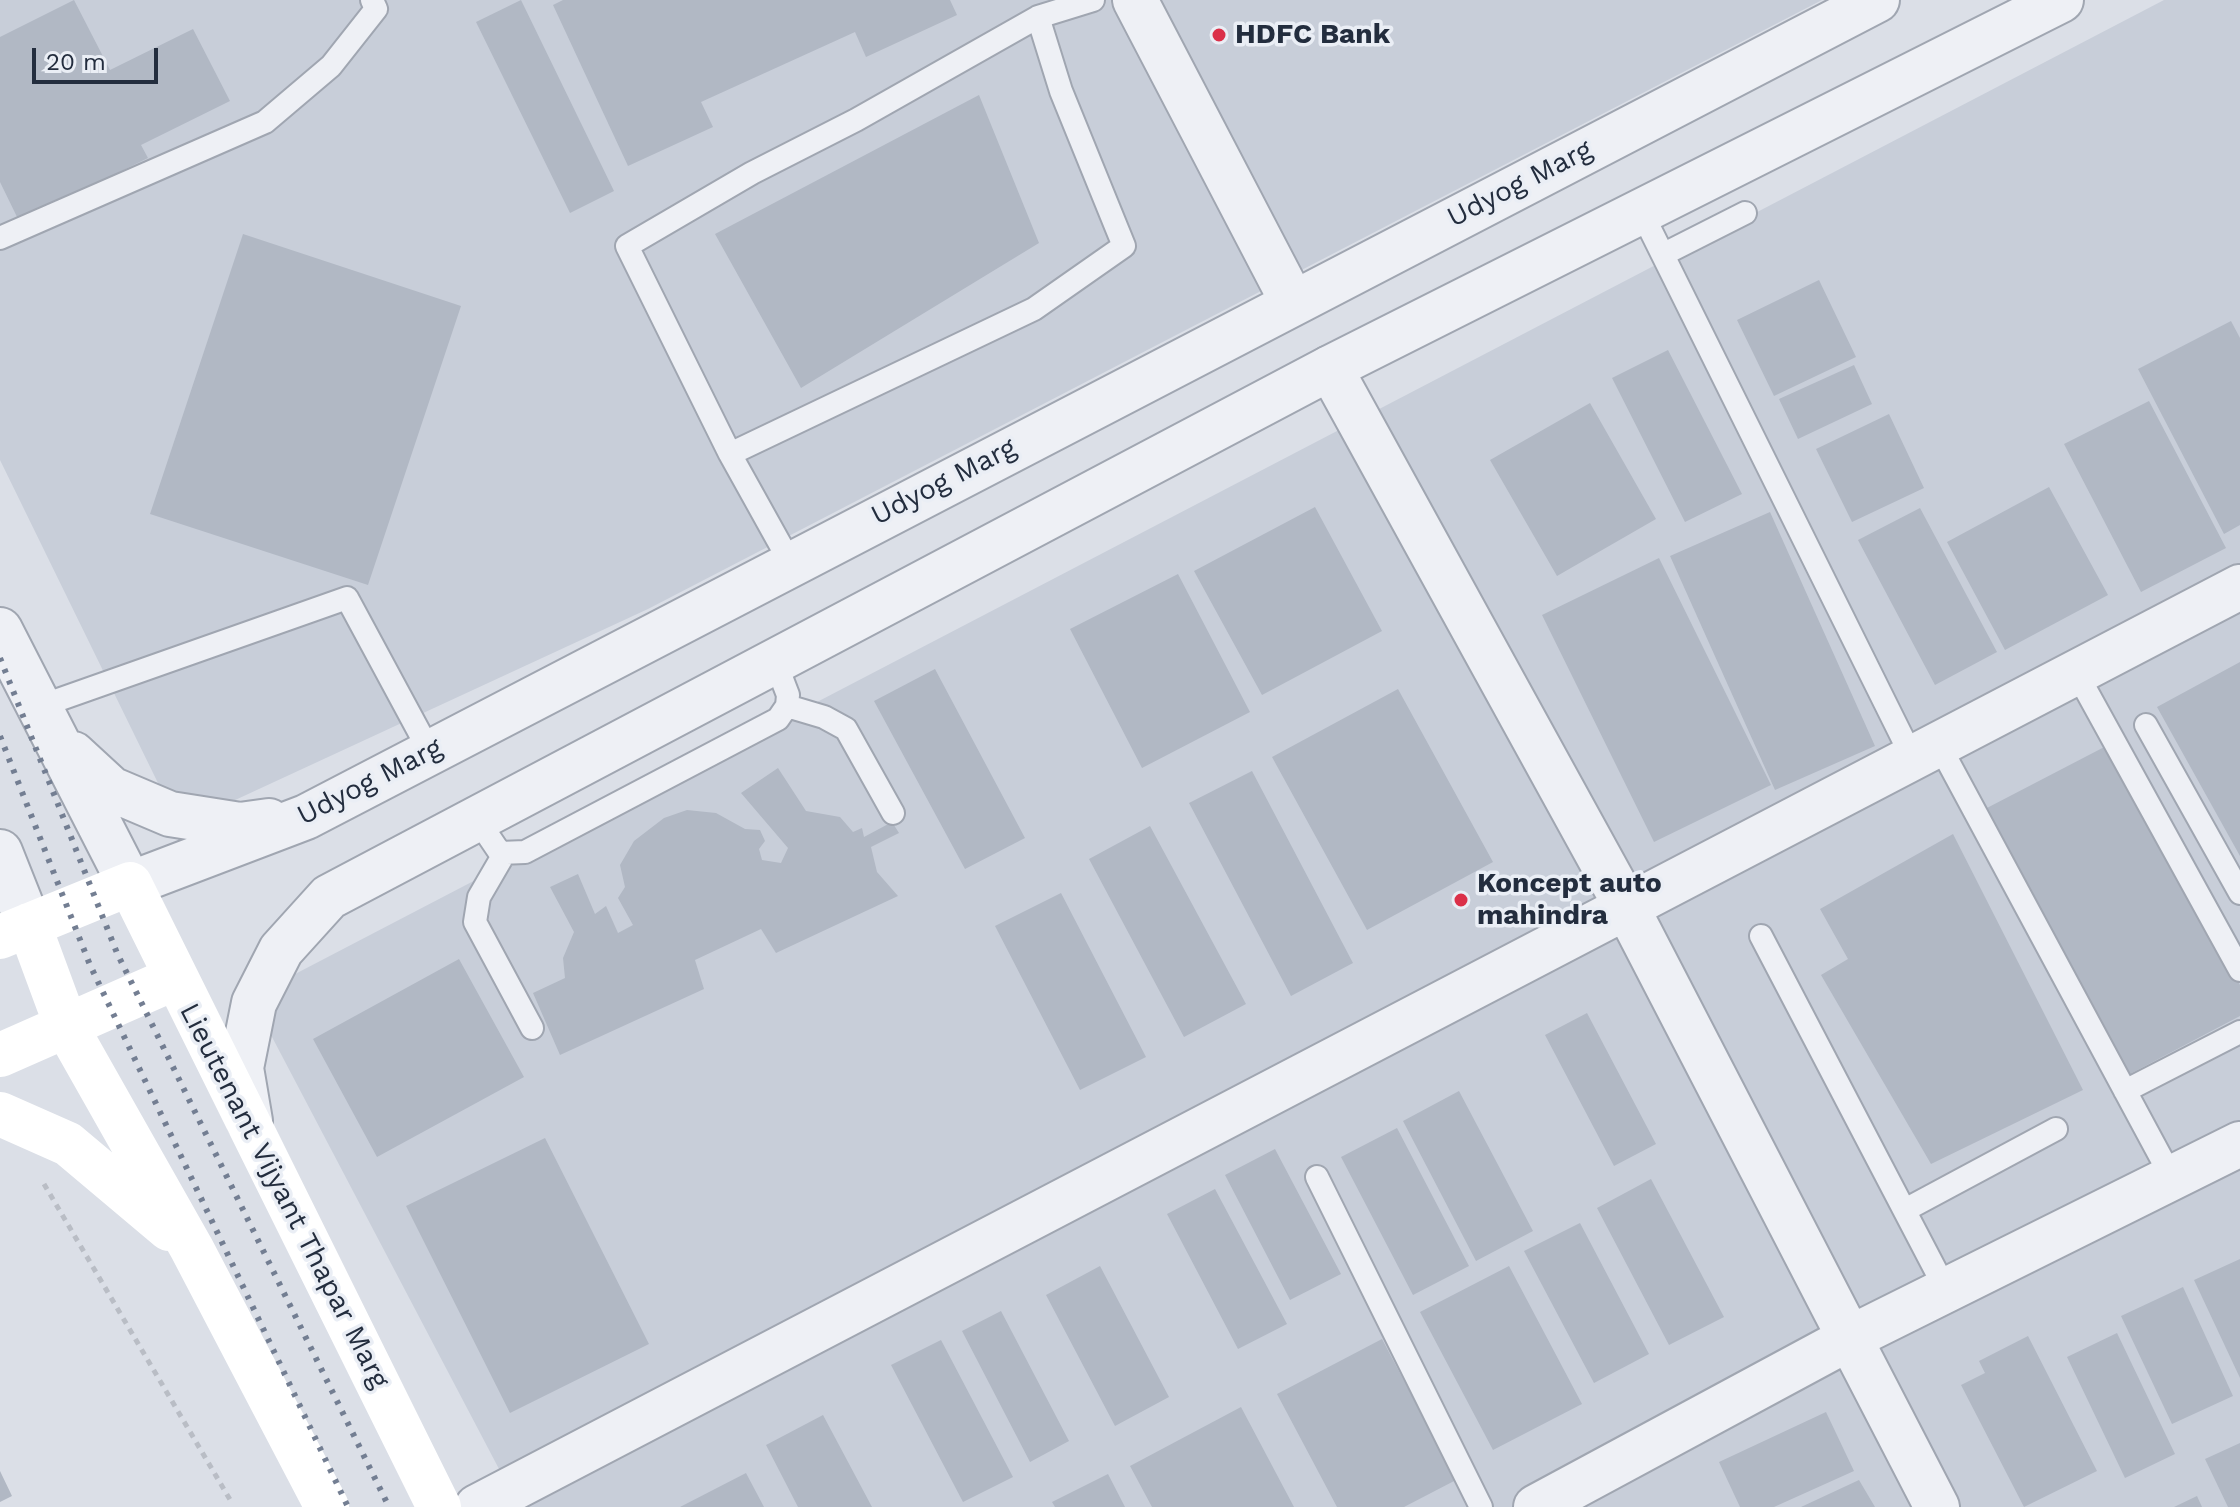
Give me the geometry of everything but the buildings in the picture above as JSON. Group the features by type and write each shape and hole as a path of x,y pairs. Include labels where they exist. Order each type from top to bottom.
{"main road":[{"name":"Udyog Marg","path":"15,931 130,884"},
{"name":"Lieutenant Vijyant Thapar Marg","path":"130,884 439,1507"},
{"path":"15,931 192,1249 327,1507"},
{"path":"0,1055 175,978"},
{"path":"0,1114 68,1144 192,1249"}],"street":[{"path":"1135,0 1292,301"},
{"name":"Udyog Marg","path":"130,884 306,817 790,562 1877,0"},
{"path":"251,1131 241,1068 254,1003 281,950 329,897 1330,368 2061,0"},
{"path":"1330,368 1626,906 1937,1507"},
{"path":"477,1507 2240,587"},
{"path":"0,630 130,884"},
{"path":"46,722 111,789 170,814 240,825 306,817"},
{"path":"0,852 15,931"},
{"path":"1536,1507 1848,1339 2240,1144"}],"lane":[{"path":"0,238 265,122 331,66 376,9 372,0"},
{"path":"790,562 730,454 627,246 752,173 856,120 1038,17 1093,0"},
{"path":"730,454 1034,309 1124,246 1061,91 1038,17"},
{"path":"1641,211 1925,750 2125,1091 2172,1178"},
{"path":"1664,254 1745,213"},
{"path":"46,722 347,598 430,752"},
{"path":"477,819 492,847 504,854 525,852 778,719 787,706 788,690 775,661"},
{"path":"2076,672 2240,970"},
{"path":"787,706 824,717 846,729 854,738 893,813"},
{"path":"2146,725 2240,893"},
{"path":"504,854 479,897 475,922 532,1028"},
{"path":"1761,936 1946,1290"},
{"path":"2125,1091 2240,1032"},
{"path":"1905,1210 2056,1129"},
{"path":"1317,1177 1481,1507"}],"path":[{"path":"43,1181 232,1503"}],"shaded area":[{"path":"0,0 1822,0 648,609 179,826 0,460"},
{"path":"2164,0 2240,0 2240,1507 519,1507 251,997"}],"railway":[{"path":"0,658 117,953 389,1507"},
{"path":"0,736 90,965 348,1507"}],"place":[{"name":"HDFC Bank","path":"1219,35"},
{"name":"Koncept auto mahindra","path":"1461,900"}]}
